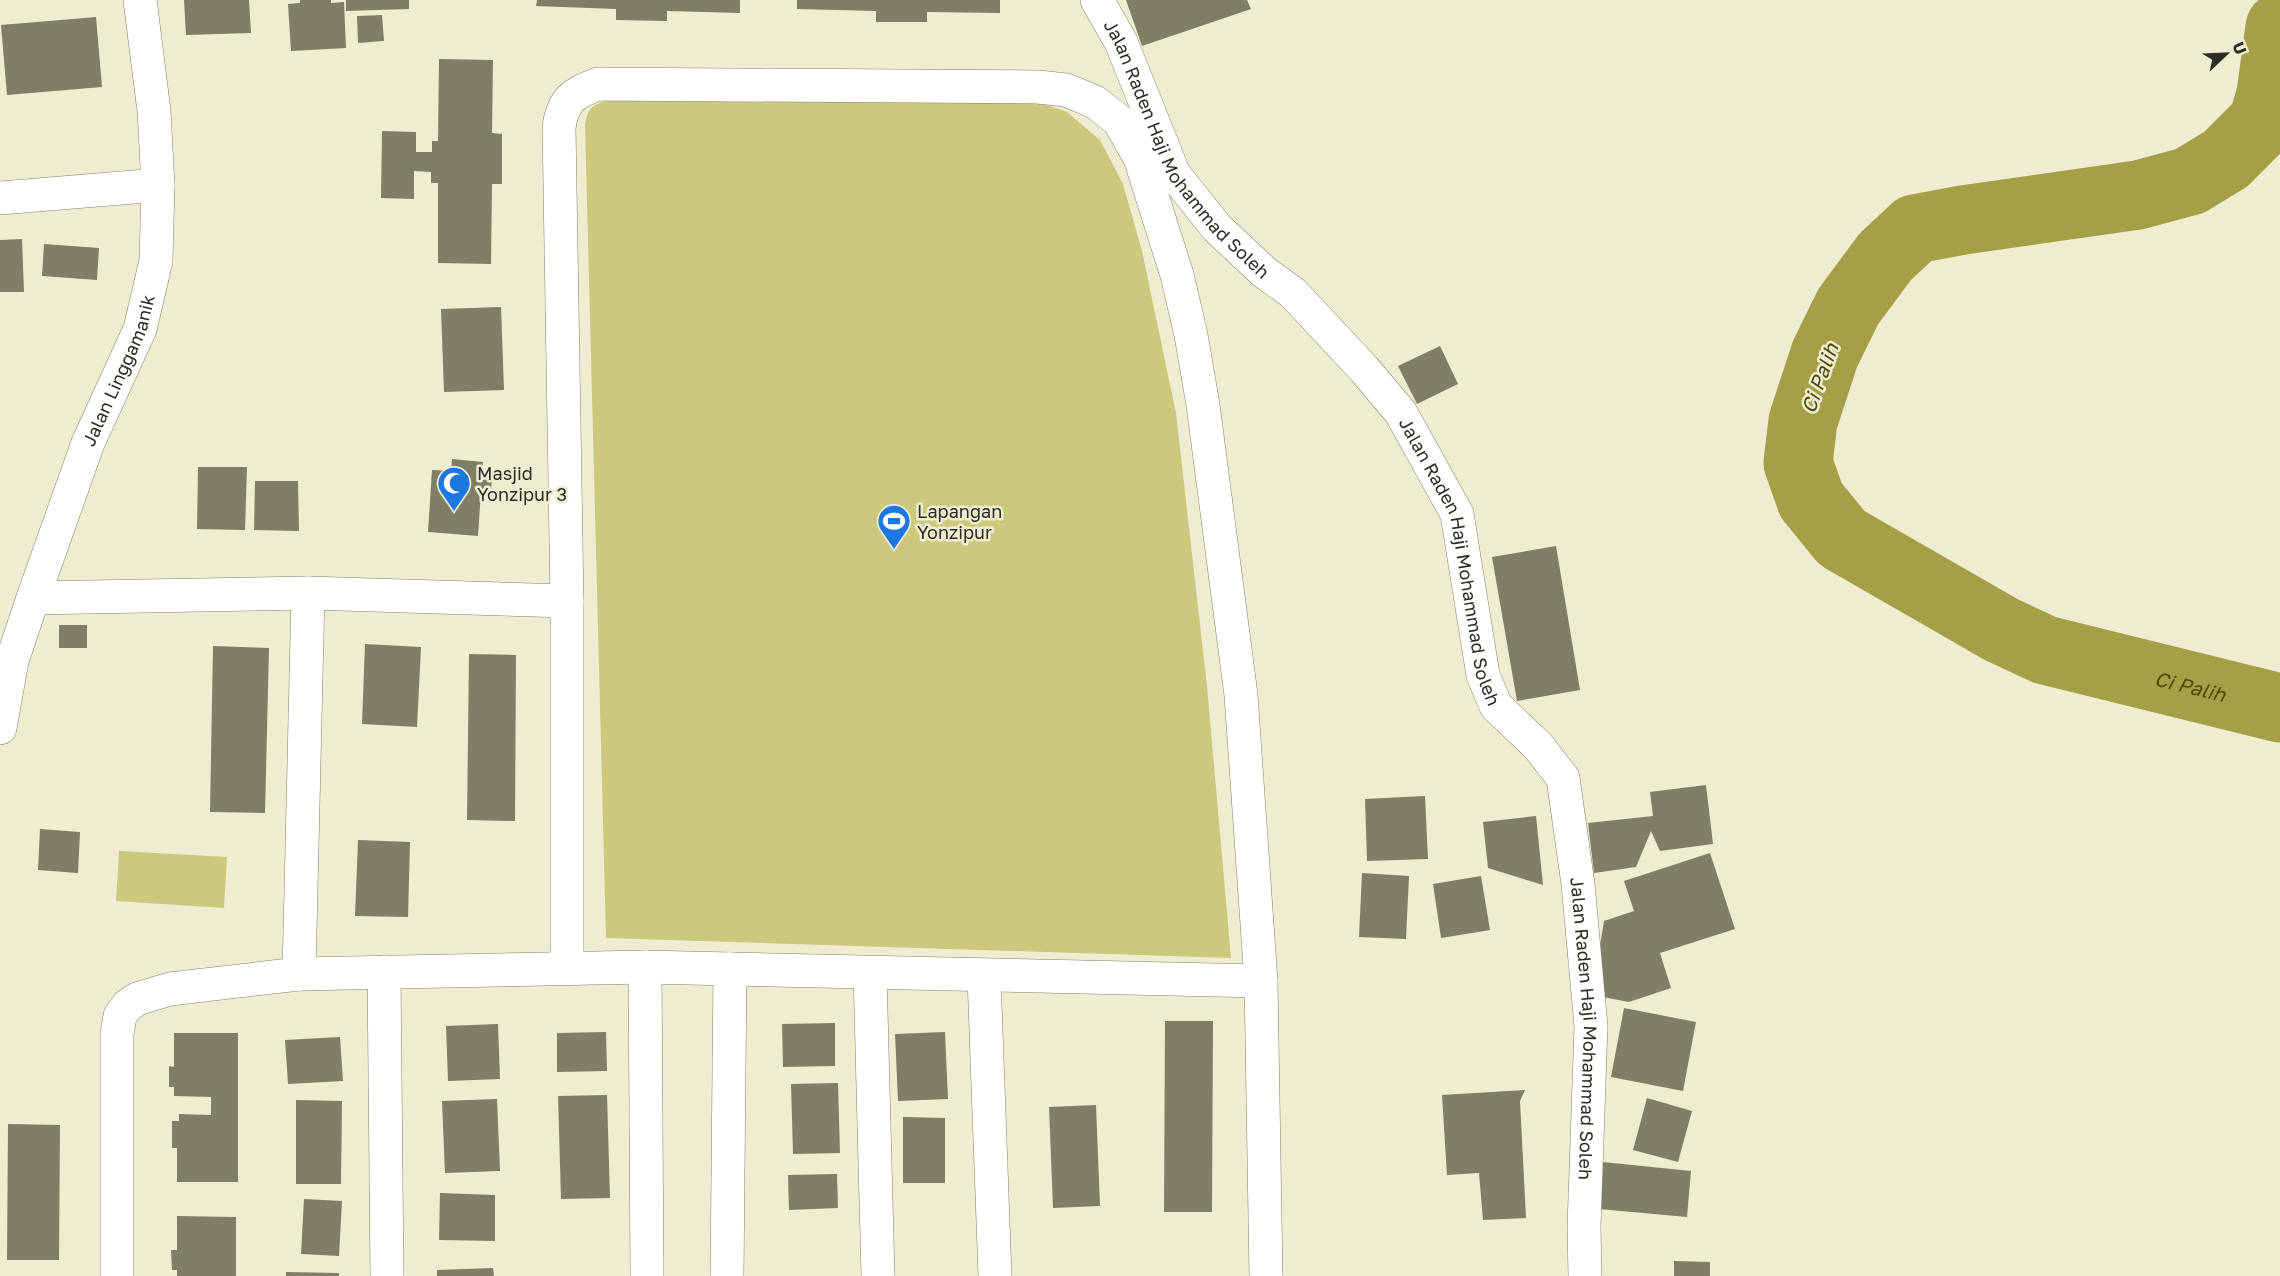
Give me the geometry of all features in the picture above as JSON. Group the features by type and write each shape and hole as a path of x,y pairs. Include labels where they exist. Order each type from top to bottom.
{"street":[{"name":"Jalan Linggamanik","path":"0,728 12,661 33,598 88,443 140,329 156,261 158,185 154,111 140,0"},
{"name":"Jalan Raden Haji Mohammad Soleh","path":"1097,0 1121,42 1174,174 1217,228 1264,272 1293,293 1364,369 1401,413 1457,514 1483,675 1496,706 1539,746 1563,778 1578,884 1592,1026 1584,1227 1585,1276"},
{"path":"567,968 567,601 559,127 566,102 580,90 598,84 1038,87 1066,90 1095,102 1119,121 1140,158 1177,274 1191,335 1205,416 1241,695 1261,981 1266,1276"},
{"path":"0,198 158,185"},
{"path":"299,974 308,593"},
{"path":"33,598 308,593 567,601"},
{"path":"117,1276 117,1034 120,1016 127,1006 137,999 170,989 299,974 645,967 1261,981"},
{"path":"645,967 647,1276"},
{"path":"727,1276 730,969"},
{"path":"384,972 387,1276"},
{"path":"870,973 878,1276"},
{"path":"984,976 995,1276"}],"shaded area":[{"name":"Lapangan Yonzipur","path":"609,99 1035,101 1067,112 1100,140 1123,184 1142,251 1176,413 1207,686 1231,958 606,938 585,125 592,107"},
{"path":"119,851 227,857 224,908 116,901"}],"building":[{"path":"184,0 249,0 251,33 186,35"},
{"path":"300,0 344,2 346,48 291,51 288,4 300,3"},
{"path":"346,0 409,0 409,9 346,11"},
{"path":"537,0 740,0 740,13 667,11 667,21 616,20 616,9 536,6"},
{"path":"797,0 1000,0 1000,13 927,12 927,22 876,22 876,11 797,9"},
{"path":"1126,0 1247,0 1251,9 1142,46"},
{"path":"382,15 384,41 358,43 357,16"},
{"path":"96,17 102,87 7,95 1,25"},
{"path":"439,59 493,60 492,133 502,134 502,184 492,184 491,264 438,263 438,183 431,183 431,172 414,171 414,199 381,198 382,131 416,132 416,152 432,152 432,141 438,141"},
{"path":"22,239 24,292 0,292 0,240"},
{"path":"44,244 99,248 97,280 42,276"},
{"path":"501,307 504,390 444,392 441,309"},
{"path":"1440,346 1458,384 1417,404 1398,366"},
{"name":"Masjid Yonzipur 3","path":"452,459 483,462 482,474 492,474 491,492 481,492 478,536 428,532 432,470 451,471"},
{"path":"198,467 247,467 245,530 197,529"},
{"path":"255,481 298,481 299,531 254,530"},
{"path":"1556,546 1580,690 1517,701 1492,557"},
{"path":"59,625 87,625 87,648 59,648"},
{"path":"365,644 421,647 417,727 362,724"},
{"path":"213,646 269,648 265,813 210,812"},
{"path":"469,654 516,655 515,821 467,820"},
{"path":"1706,785 1713,844 1660,851 1651,831 1636,867 1594,873 1588,823 1653,816 1650,792"},
{"path":"1425,796 1428,859 1367,861 1365,799"},
{"path":"1536,816 1543,885 1488,868 1483,822"},
{"path":"40,829 80,832 78,873 38,870"},
{"path":"358,840 410,842 408,917 355,916"},
{"path":"1710,853 1735,929 1660,953 1671,988 1629,1002 1592,995 1604,921 1634,911 1624,881"},
{"path":"1362,873 1409,876 1406,939 1359,937"},
{"path":"1481,876 1490,930 1441,938 1433,884"},
{"path":"1624,1008 1696,1022 1683,1091 1611,1077"},
{"path":"1165,1021 1213,1021 1212,1212 1164,1212"},
{"path":"835,1023 835,1066 783,1067 782,1024"},
{"path":"498,1024 500,1079 448,1081 446,1026"},
{"path":"606,1032 607,1071 557,1072 557,1033"},
{"path":"945,1032 948,1099 898,1101 895,1034"},
{"path":"174,1033 238,1033 238,1182 177,1182 177,1148 172,1148 172,1121 179,1121 179,1114 211,1115 211,1097 174,1096 174,1087 169,1087 169,1066 174,1067"},
{"path":"340,1037 343,1081 288,1084 285,1040"},
{"path":"838,1083 840,1153 793,1154 791,1084"},
{"path":"1525,1090 1520,1101 1526,1218 1483,1220 1479,1173 1447,1175 1442,1095"},
{"path":"607,1095 610,1198 561,1199 558,1096"},
{"path":"1647,1098 1692,1111 1678,1162 1633,1150"},
{"path":"497,1099 500,1171 445,1173 442,1101"},
{"path":"296,1100 342,1101 341,1184 296,1184"},
{"path":"1096,1105 1100,1206 1053,1208 1049,1107"},
{"path":"903,1117 945,1118 945,1183 903,1183"},
{"path":"8,1124 60,1125 59,1260 7,1260"},
{"path":"1603,1162 1691,1171 1687,1217 1599,1209"},
{"path":"837,1174 838,1208 789,1210 788,1175"},
{"path":"440,1193 495,1195 495,1241 439,1240"},
{"path":"304,1199 342,1201 339,1256 301,1254"},
{"path":"177,1216 236,1217 236,1276 177,1276 177,1270 172,1270 171,1250 177,1250"},
{"path":"1674,1261 1710,1262 1710,1276 1674,1276"},
{"path":"493,1268 494,1276 437,1276 437,1270"},
{"path":"286,1272 339,1273 339,1276 286,1276"}],"waterway":[{"name":"Ci Palih","path":"2280,27 2271,94 2263,122 2226,159 2190,181 2138,195 1915,229 1885,257 1848,307 1825,354 1803,421 1798,463 1811,500 1842,538 2002,630 2045,650 2280,708"}],"place":[{"name":"Masjid Yonzipur 3","path":"454,512"},
{"name":"Lapangan Yonzipur","path":"894,550"}]}
